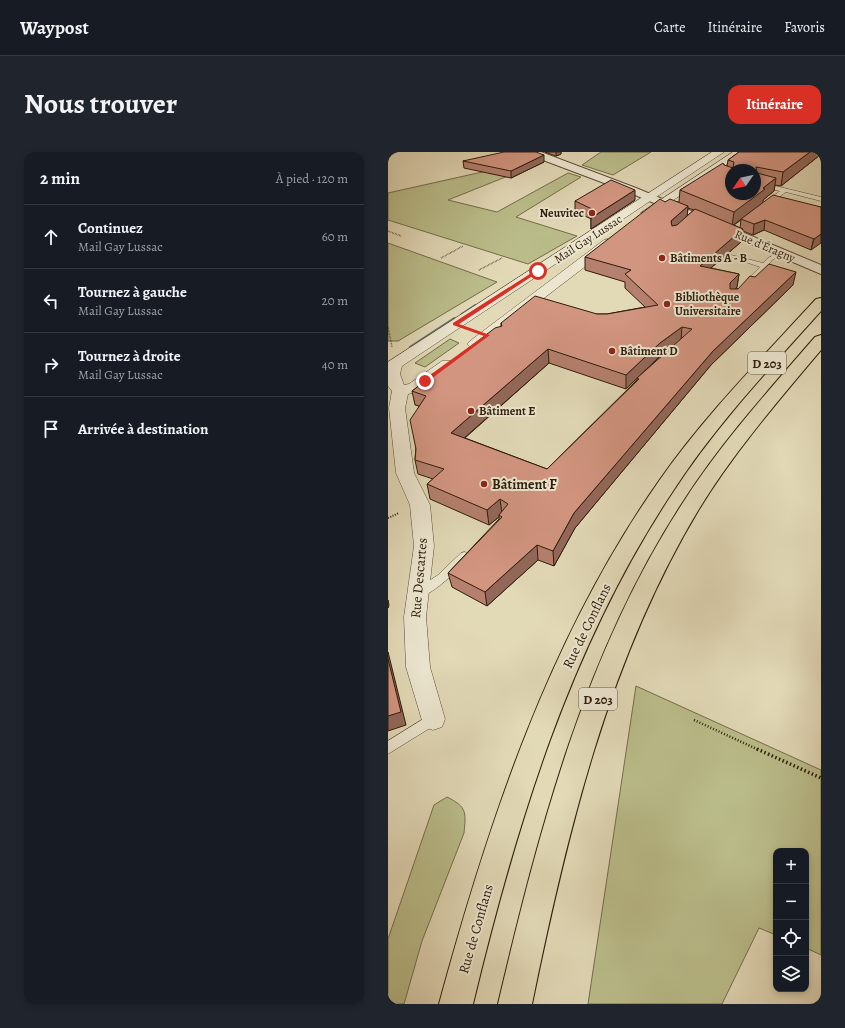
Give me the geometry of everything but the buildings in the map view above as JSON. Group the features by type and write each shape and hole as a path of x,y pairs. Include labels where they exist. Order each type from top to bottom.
{"main road":[{"name":"Rue de Conflans","path":"456,1004 484,900 535,744 569,661 606,586 650,508 686,458 728,406 821,302"},
{"name":"D 203","path":"515,1004 539,895 570,786 600,696 630,622 675,531 719,463 750,423 821,340"}],"street":[{"name":"Rue d'Éragny","path":"531,152 650,198 692,219 735,229 782,253 821,270"},
{"name":"Mail Gay Lussac","path":"617,236 492,337 459,356 414,388 400,391 393,384 391,370 395,363 719,152"},
{"name":"Mail Gay Lussac","path":"629,227 737,152"},
{"path":"455,324 492,337"},
{"name":"Rue Descartes","path":"400,391 397,408 405,473 420,505 424,546 415,617 418,667 434,719"}],"lane":[{"path":"761,184 821,199"},
{"path":"760,209 785,190"},
{"path":"812,197 821,190"},
{"path":"742,289 770,259 782,253"},
{"path":"733,256 764,266"},
{"path":"418,594 442,578 473,548"},
{"path":"388,748 434,719"}],"path":[{"path":"388,231 401,236"},
{"path":"442,258 463,246"},
{"path":"479,270 502,258"},
{"path":"388,327 392,348"},
{"path":"694,720 821,778"}],"green space":[{"path":"601,152 651,152 613,175 582,165"},
{"path":"536,160 543,162 448,200 497,212 568,173 581,177 516,217 577,236 528,264 388,220 388,193"},
{"path":"388,243 497,282 398,341 388,341"},
{"path":"450,339 459,343 425,367 415,363"},
{"path":"636,686 821,770 821,955 809,949 809,848 773,848 773,934 759,928 722,1004 588,1004"},
{"path":"447,797 462,807 464,811 464,833 422,941 404,1004 388,1004 388,939 434,805"}],"waterway":[{"path":"462,314 477,305"},
{"path":"411,347 456,318"}],"place":[{"name":"Neuvitec","path":"592,213"},
{"name":"Bâtiments A - B","path":"662,258"},
{"name":"Bibliothèque Universitaire","path":"667,304"},
{"name":"Bâtiment D","path":"612,351"},
{"name":"Bâtiment E","path":"471,411"},
{"name":"Bâtiment F","path":"484,484"}],"route":[{"path":"425,381 487,335 455,324 538,271"}]}
